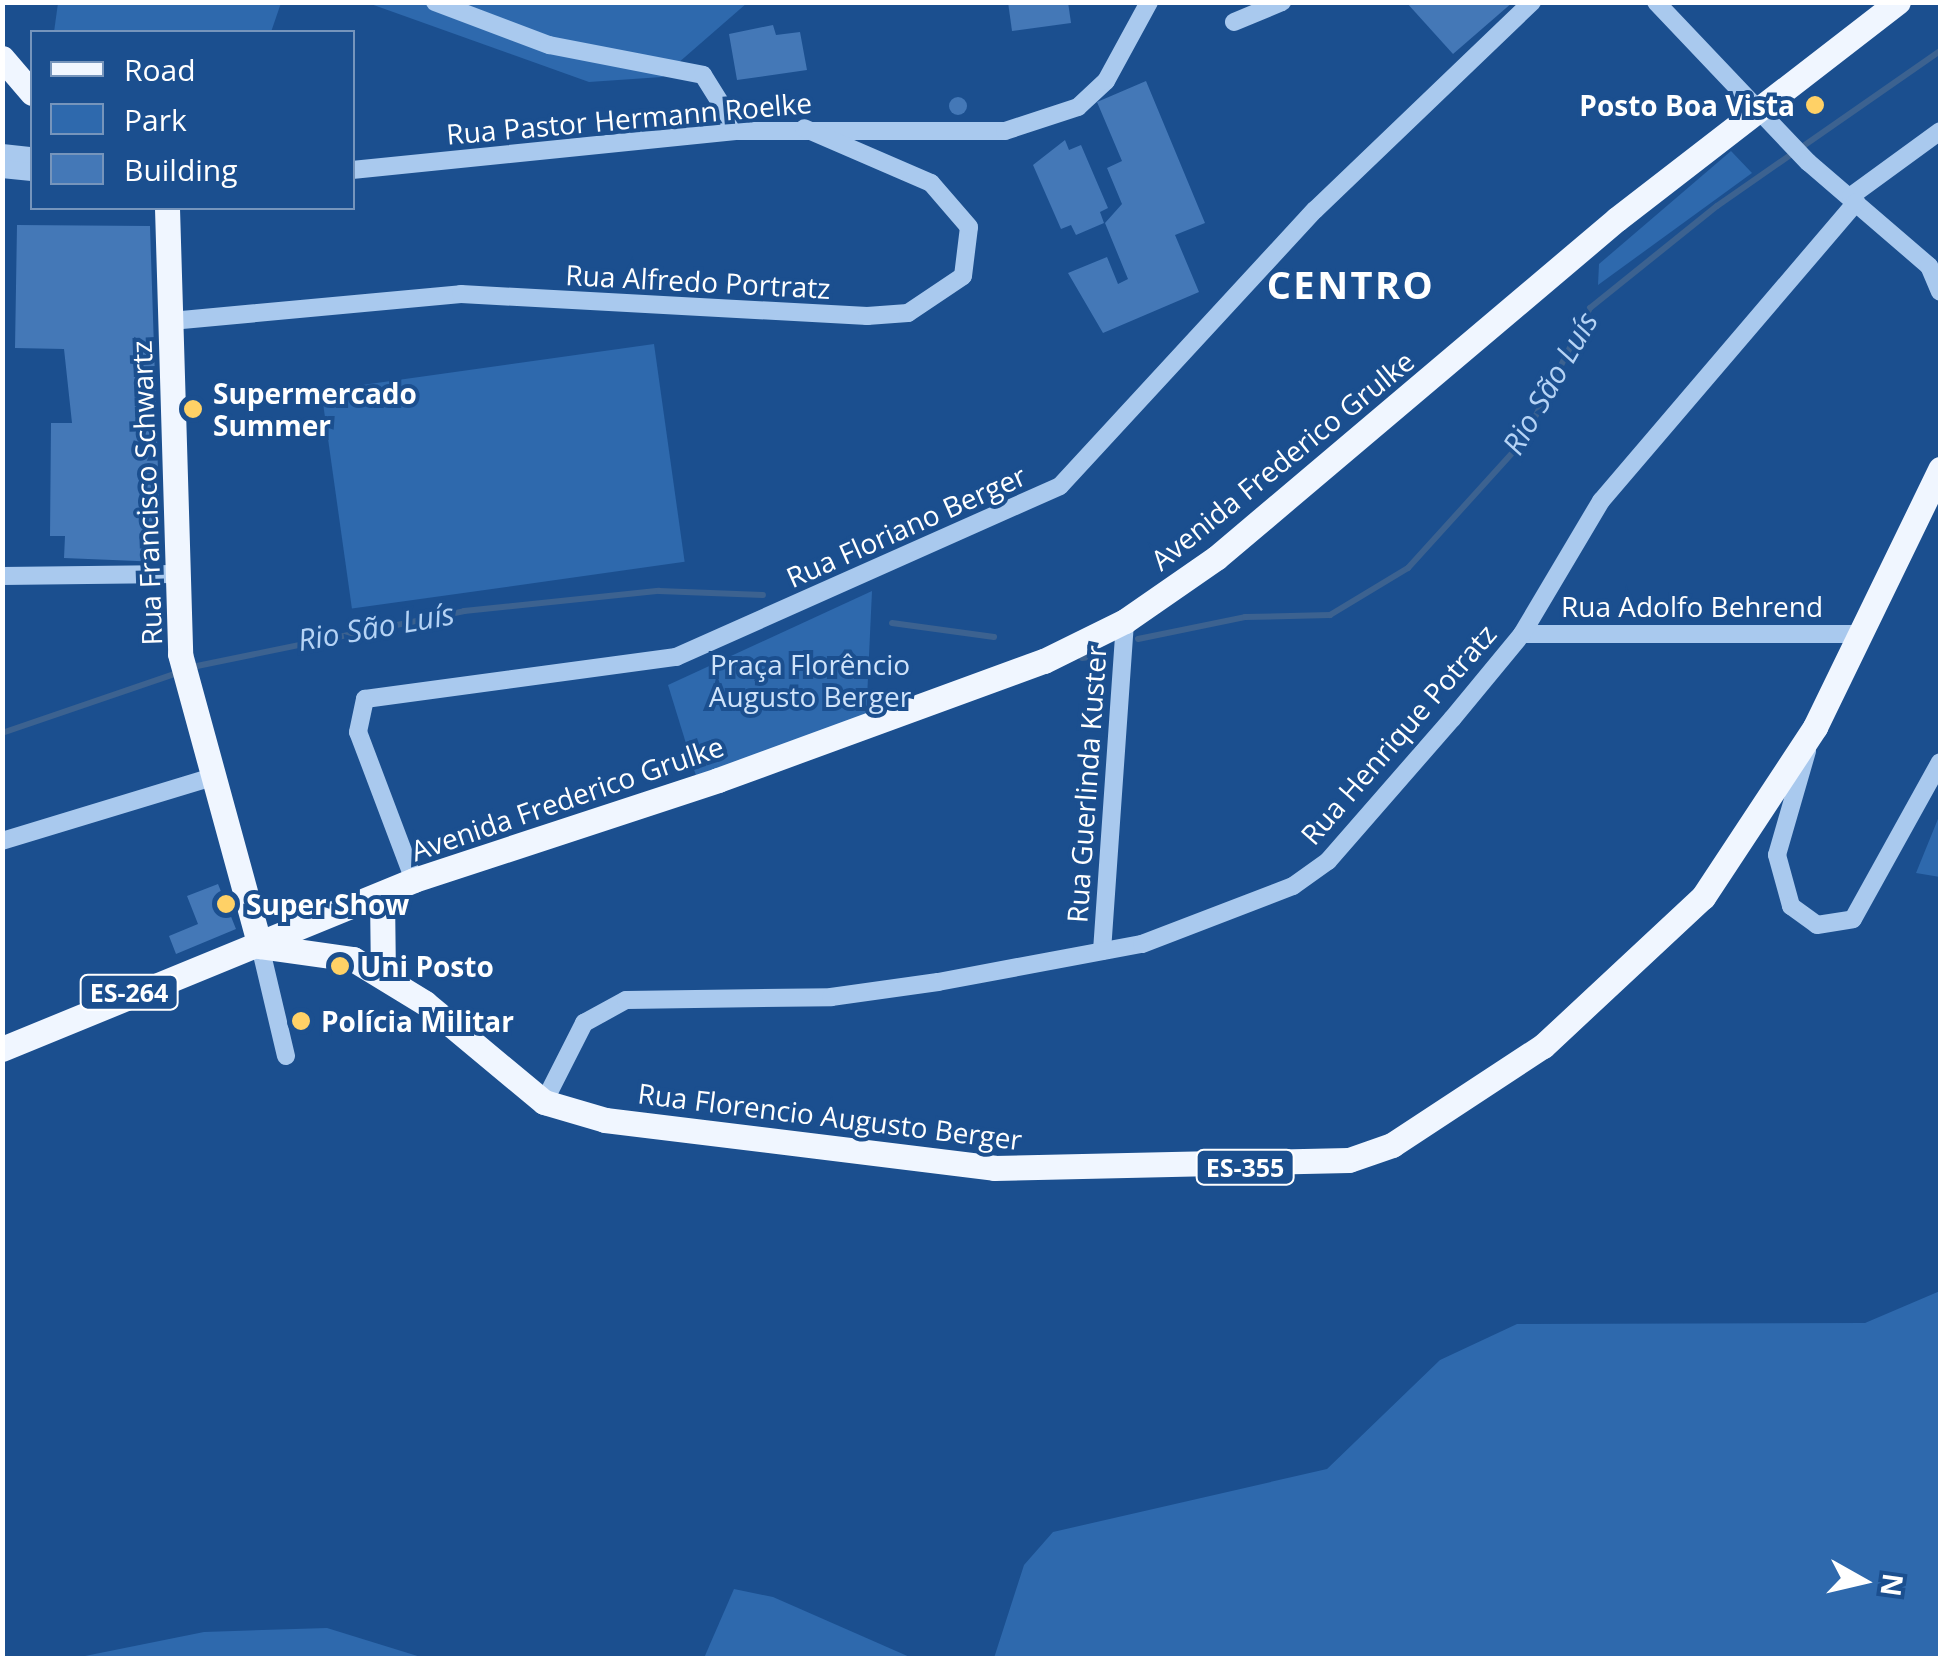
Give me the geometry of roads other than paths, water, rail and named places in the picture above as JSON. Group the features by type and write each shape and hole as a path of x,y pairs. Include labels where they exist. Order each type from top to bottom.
{"main road":[{"name":"Avenida Frederico Grulke","path":"2,1049 414,880 736,774 1044,661 1125,621 1216,558 1759,106 1898,2"},
{"path":"2,58 30,91"},
{"name":"Rua Francisco Schwartz","path":"167,210 174,574 180,654 210,778 260,946"},
{"name":"Rua Florencio Augusto Berger","path":"260,946 353,959 383,975 544,1102 605,1120 994,1168 1350,1160 1392,1144 1543,1046 1672,930 1815,726 1940,468"},
{"path":"382,896 383,975"}],"street":[{"path":"435,2 549,45 703,75 738,131"},
{"name":"Rua Pastor Hermann Roelke","path":"355,170 738,131 1005,131 1044,121 1106,81 1149,2"},
{"path":"1234,22 1282,2"},
{"name":"Rua Floriano Berger","path":"414,880 358,732 365,699 676,657 1060,486 1315,210 1532,2"},
{"path":"1656,2 1759,106 1808,162 1929,266 1940,292"},
{"name":"Rua Alfredo Portratz","path":"171,321 461,294 867,316 908,313 963,276 969,227 931,183 804,128"},
{"name":"Rua Henrique Potratz","path":"544,1102 584,1023 626,1000 832,998 1102,951 1252,908 1328,861 1522,634 1601,501 1853,199 1940,131"},
{"path":"2,154 30,156"},
{"path":"2,169 30,172"},
{"path":"2,576 174,574"},
{"name":"Rua Guerlinda Kuster","path":"1102,951 1125,621"},
{"name":"Rua Adolfo Behrend","path":"1522,634 1862,634"},
{"path":"1815,726 1777,855 1792,906 1817,925 1853,919 1940,762"},
{"path":"2,841 210,778"},
{"path":"260,946 286,1056"}],"waterway":[{"name":"Rio São Luís","path":"1138,639 1245,617 1330,615 1408,568 1523,441 1590,308 1717,206 1940,51"},
{"path":"192,667 464,611 659,591 763,595"},
{"name":"Rio São Luís","path":"892,623 994,637"},
{"name":"Rio São Luís","path":"1082,658 1106,655"},
{"name":"Rio São Luís","path":"2,733 180,672"}],"place":[{"name":"Posto Boa Vista","path":"1815,105"},
{"name":"Supermercado Summer","path":"193,409"},
{"name":"Super Show","path":"226,904"},
{"name":"Uni Posto","path":"340,966"},
{"name":"Polícia Militar","path":"301,1021"}],"district":[{"name":"CENTRO","path":"1351,285"}],"park label":[{"name":"Praça Florêncio Augusto Berger","path":"810,680"}]}
